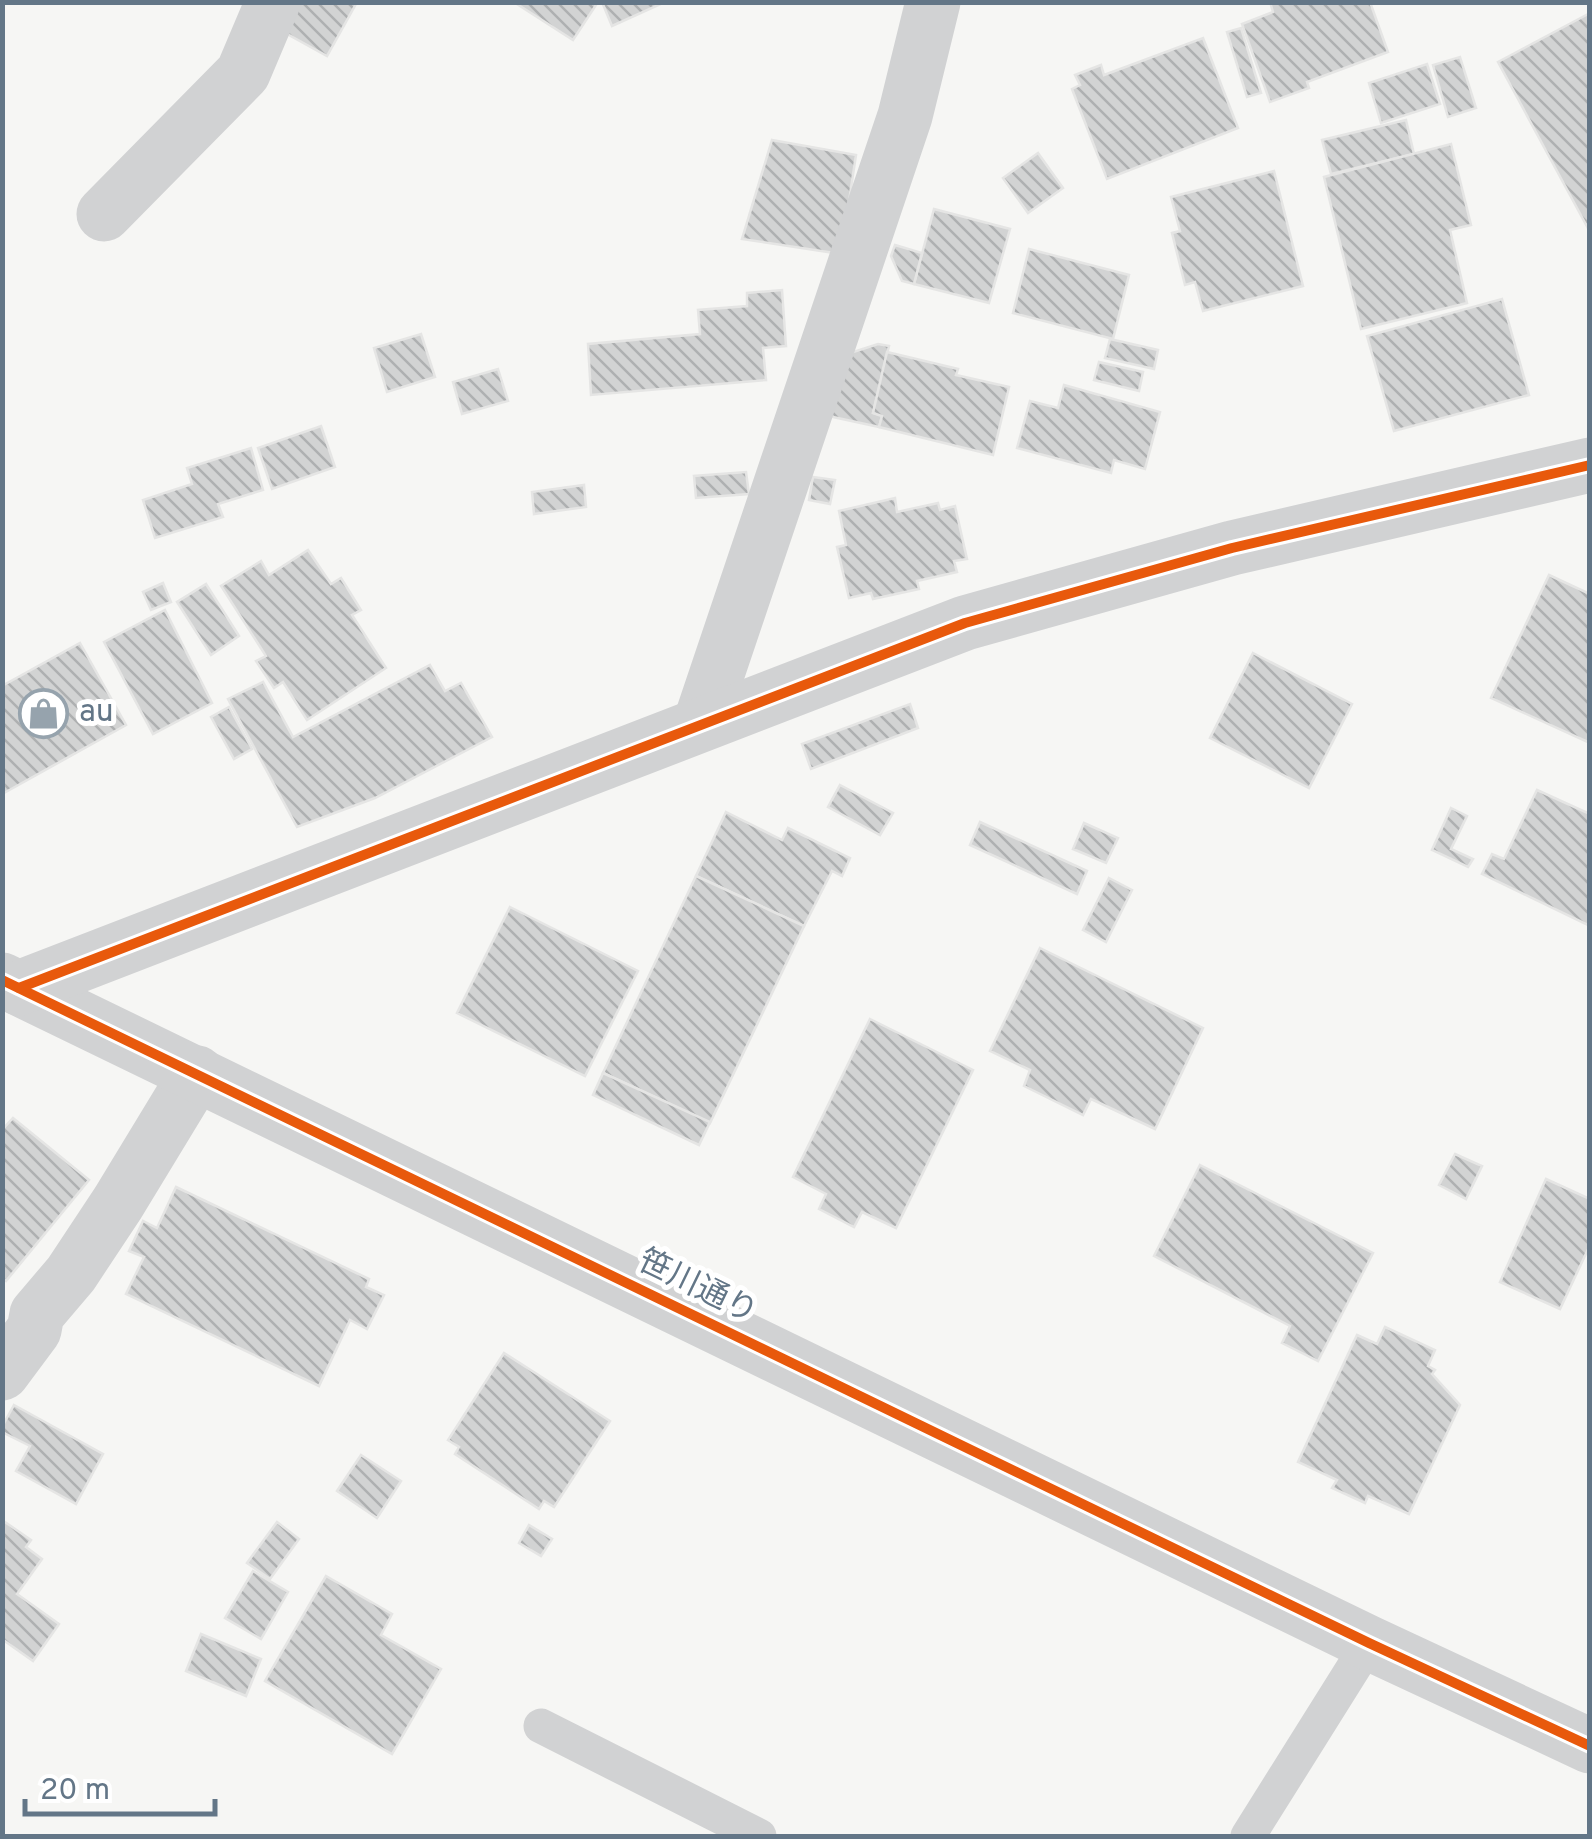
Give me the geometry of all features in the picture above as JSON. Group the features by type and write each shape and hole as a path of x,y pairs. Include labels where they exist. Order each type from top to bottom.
{"street":[{"path":"104,214 243,73 272,2"},
{"path":"700,724 905,116 933,2"},
{"path":"11,984 965,622 1232,548 1590,465"},
{"name":"笹川通り","path":"11,984 1368,1643 1590,1746"},
{"path":"2,1372 34,1330 37,1314 72,1274 109,1218 197,1073"}],"lane":[{"path":"1248,1836 1368,1643"},
{"path":"542,1726 759,1836"}],"building":[{"path":"296,2 357,2 327,56 280,30"},
{"path":"518,2 593,2 596,5 573,40"},
{"path":"602,2 663,2 663,3 612,26"},
{"path":"1270,2 1370,2 1388,52 1307,82 1309,88 1270,102 1242,24 1273,12"},
{"path":"1590,13 1590,232 1498,62"},
{"path":"1241,28 1261,93 1247,97 1227,32"},
{"path":"1203,38 1238,128 1107,179 1072,89 1080,85 1075,75 1101,65 1104,75"},
{"path":"1460,57 1476,108 1448,117 1433,65"},
{"path":"1427,64 1440,104 1381,123 1369,83"},
{"path":"1406,120 1414,154 1331,174 1322,140"},
{"path":"772,140 856,155 841,254 742,239"},
{"path":"1451,144 1471,225 1450,230 1467,303 1361,329 1324,177"},
{"path":"1038,153 1063,188 1028,213 1003,178"},
{"path":"1274,171 1303,286 1203,311 1195,282 1185,285 1172,233 1180,231 1171,197"},
{"path":"934,209 1010,229 989,303 914,284"},
{"path":"895,245 922,253 914,284 902,281 891,256"},
{"path":"1029,249 1129,275 1113,339 1013,313"},
{"path":"782,290 786,346 763,348 766,380 591,395 588,344 700,334 698,310 747,306 747,293"},
{"path":"1502,299 1529,395 1394,431 1367,336"},
{"path":"421,334 435,377 387,392 374,348"},
{"path":"1110,339 1158,350 1154,369 1105,358"},
{"path":"878,344 889,346 873,413 882,416 879,427 824,415 847,354"},
{"path":"887,352 958,369 956,375 1009,387 993,455 879,427 882,416 873,413"},
{"path":"1099,362 1143,372 1139,391 1094,380"},
{"path":"498,369 508,401 462,414 453,382"},
{"path":"1064,385 1160,412 1145,469 1114,460 1111,473 1017,448 1030,401 1058,408"},
{"path":"321,426 335,467 272,489 258,448"},
{"path":"251,448 263,490 218,504 223,517 155,538 143,500 192,484 187,468"},
{"path":"746,472 749,494 696,498 694,476"},
{"path":"813,477 835,480 830,504 809,500"},
{"path":"584,485 586,507 534,514 532,492"},
{"path":"895,498 897,512 938,503 940,510 955,506 967,559 954,561 957,572 917,581 919,589 873,599 871,593 849,598 837,547 846,545 839,511"},
{"path":"308,550 331,584 341,578 361,610 352,615 386,668 307,720 283,682 274,688 256,661 266,656 221,586 261,561 269,575"},
{"path":"1549,575 1590,594 1590,743 1491,698"},
{"path":"163,583 171,602 151,610 143,592"},
{"path":"206,584 239,636 211,655 177,602"},
{"path":"165,610 212,703 153,734 104,642"},
{"path":"80,643 126,725 4,793 2,686"},
{"path":"1253,653 1352,704 1309,788 1210,738"},
{"path":"430,665 445,691 461,683 492,737 375,798 297,827 228,699 263,682 293,737"},
{"path":"910,704 918,728 811,769 802,744"},
{"path":"229,707 252,749 234,759 211,717"},
{"path":"840,785 893,813 880,835 828,807"},
{"path":"1537,790 1590,814 1590,926 1482,874 1492,854 1504,859"},
{"path":"1451,808 1467,816 1451,849 1473,859 1468,867 1432,850"},
{"path":"726,812 782,840 788,828 850,858 842,876 832,871 804,926 696,876"},
{"path":"980,822 1087,871 1077,894 970,845"},
{"path":"1084,823 1118,838 1106,863 1073,849"},
{"path":"696,876 804,926 710,1123 603,1073"},
{"path":"1109,878 1132,890 1106,942 1083,930"},
{"path":"510,907 638,971 585,1076 457,1013"},
{"path":"1040,948 1203,1028 1155,1129 1091,1099 1083,1115 1024,1086 1030,1070 990,1051"},
{"path":"870,1019 973,1070 896,1228 862,1212 854,1227 819,1209 826,1194 793,1177"},
{"path":"603,1073 710,1122 699,1145 593,1095"},
{"path":"13,1118 89,1180 6,1281 2,1278 2,1130"},
{"path":"1455,1154 1482,1166 1466,1199 1439,1185"},
{"path":"1200,1165 1373,1253 1318,1361 1282,1343 1290,1326 1154,1256"},
{"path":"1546,1179 1590,1199 1590,1245 1560,1309 1500,1282"},
{"path":"176,1187 369,1279 366,1287 384,1295 367,1329 350,1320 319,1386 126,1294 144,1257 129,1251 143,1221 157,1228"},
{"path":"1385,1327 1435,1350 1428,1366 1460,1405 1409,1514 1368,1496 1365,1503 1332,1488 1337,1480 1298,1462 1357,1335 1377,1344"},
{"path":"504,1353 610,1421 554,1507 544,1501 539,1509 455,1454 459,1447 448,1440"},
{"path":"14,1405 103,1454 76,1504 16,1471 30,1446 2,1432"},
{"path":"361,1455 401,1481 377,1518 337,1491"},
{"path":"2,1520 31,1540 26,1547 42,1559 17,1594 59,1624 33,1661 2,1639"},
{"path":"277,1522 299,1539 270,1579 247,1563"},
{"path":"529,1525 552,1539 541,1556 519,1543"},
{"path":"253,1571 288,1592 261,1639 225,1618"},
{"path":"326,1576 392,1614 381,1635 441,1669 392,1754 265,1681"},
{"path":"201,1634 261,1659 246,1696 186,1671"}],"cycle path":[{"path":"19,988 965,623 1232,548 1590,465"},
{"path":"2,980 1369,1643 1590,1746"}],"place":[{"name":"au","path":"44,713"}]}
